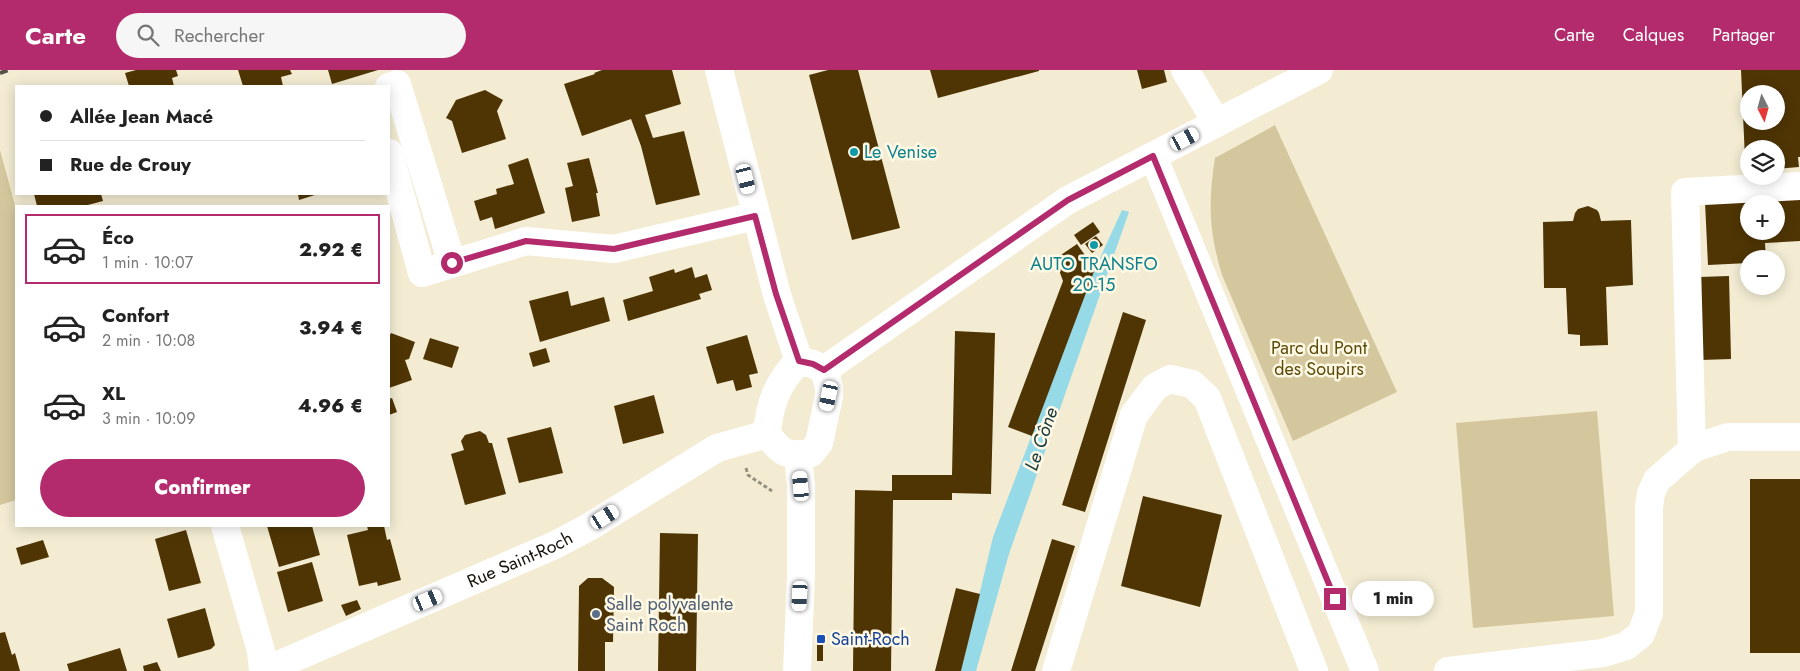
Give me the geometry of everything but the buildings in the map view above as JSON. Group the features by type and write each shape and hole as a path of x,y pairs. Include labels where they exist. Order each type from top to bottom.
{"street":[{"path":"719,70 776,294 811,366 829,386 829,396 819,443 811,453 798,455 791,455 756,437 789,371 811,366 1068,200 1319,70"},
{"path":"1185,70 1217,123"},
{"path":"390,87 397,84 452,263"},
{"path":"1153,156 1365,671"},
{"path":"390,157 422,273 526,241 614,249 755,216"},
{"path":"1692,450 1685,192 1800,186"},
{"path":"1056,671 1134,414 1155,387 1170,380 1192,384 1207,398 1314,671"},
{"name":"Rue Saint-Roch","path":"263,671 555,544 589,527 717,448 756,437"},
{"path":"1448,671 1603,653 1626,646 1641,634 1648,613 1649,508 1651,493 1657,480 1692,450 1728,437 1800,437"},
{"path":"797,671 801,576 801,486 798,455"},
{"path":"225,527 261,651 263,671"}],"path":[{"path":"756,437 744,463 748,475 771,491 773,498"}],"green space":[{"name":"Parc du Pont des Soupirs","path":"1275,125 1397,392 1293,441 1222,275 1214,245 1211,217 1211,189 1215,158"},
{"path":"0,150 15,205 15,500 0,505"},
{"path":"1597,411 1614,616 1473,628 1456,423"}],"water":[{"name":"Le Cône","path":"1122,210 1129,212 1009,554 976,671 961,671 993,537 1095,269"}],"railway":[{"path":"0,73 9,70"}],"place":[{"name":"Le Venise","path":"854,152"},
{"name":"AUTO TRANSFO 20-15","path":"1094,245"},
{"name":"Salle polyvalente Saint Roch","path":"596,614"},
{"name":"Saint-Roch","path":"821,639"}],"route":[{"path":"452,263 526,241 614,249 755,216 776,294 799,361 813,364 824,370 982,258 1068,200 1153,156 1335,599"}]}
